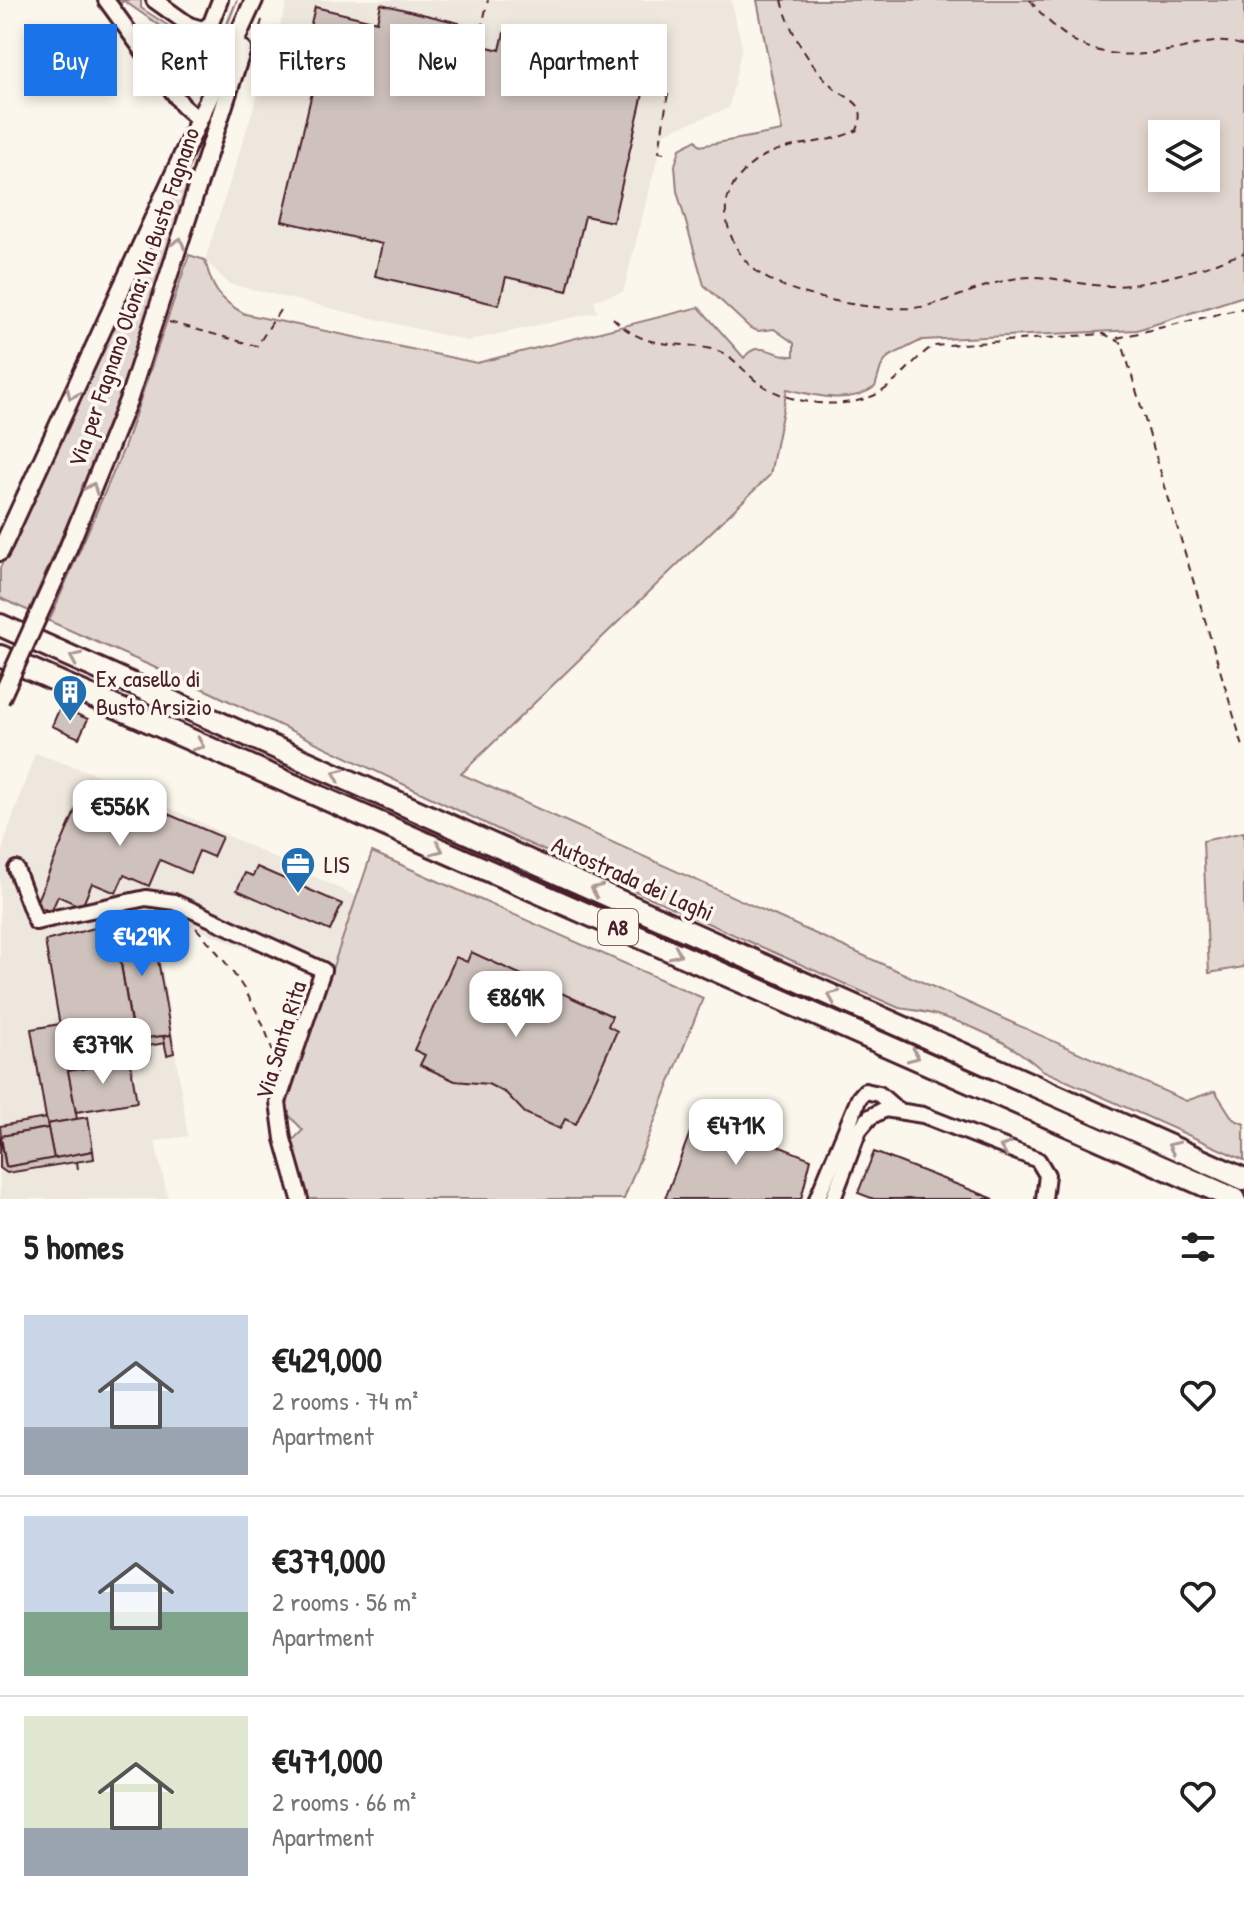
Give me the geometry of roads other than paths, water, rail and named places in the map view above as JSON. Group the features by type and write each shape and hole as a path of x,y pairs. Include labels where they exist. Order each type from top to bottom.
{"highway":[{"name":"Autostrada dei Laghi","path":"0,625 1244,1179"},
{"name":"A8","path":"0,656 1235,1199"}],"main road":[{"name":"Via per Fagnano Olona;Via Busto Fagnano","path":"0,552 254,0"},
{"name":"Via per Fagnano Olona;Via Busto Fagnano","path":"0,700 63,561 129,398 254,0"}],"street":[{"path":"106,0 183,106 199,120"},
{"path":"154,0 189,25 203,29 211,23 220,0"},
{"name":"Via Santa Rita","path":"16,869 36,922 146,898 174,902 323,970 278,1102 283,1139 300,1199"},
{"path":"817,1199 859,1098 865,1091 872,1091 895,1108 923,1115 1038,1160 1047,1175 1044,1199"},
{"path":"833,1199 863,1123 876,1112 895,1108"}],"place":[{"name":"Ex casello di Busto Arsizio","path":"70,723"},
{"name":"LIS","path":"298,895"}]}
